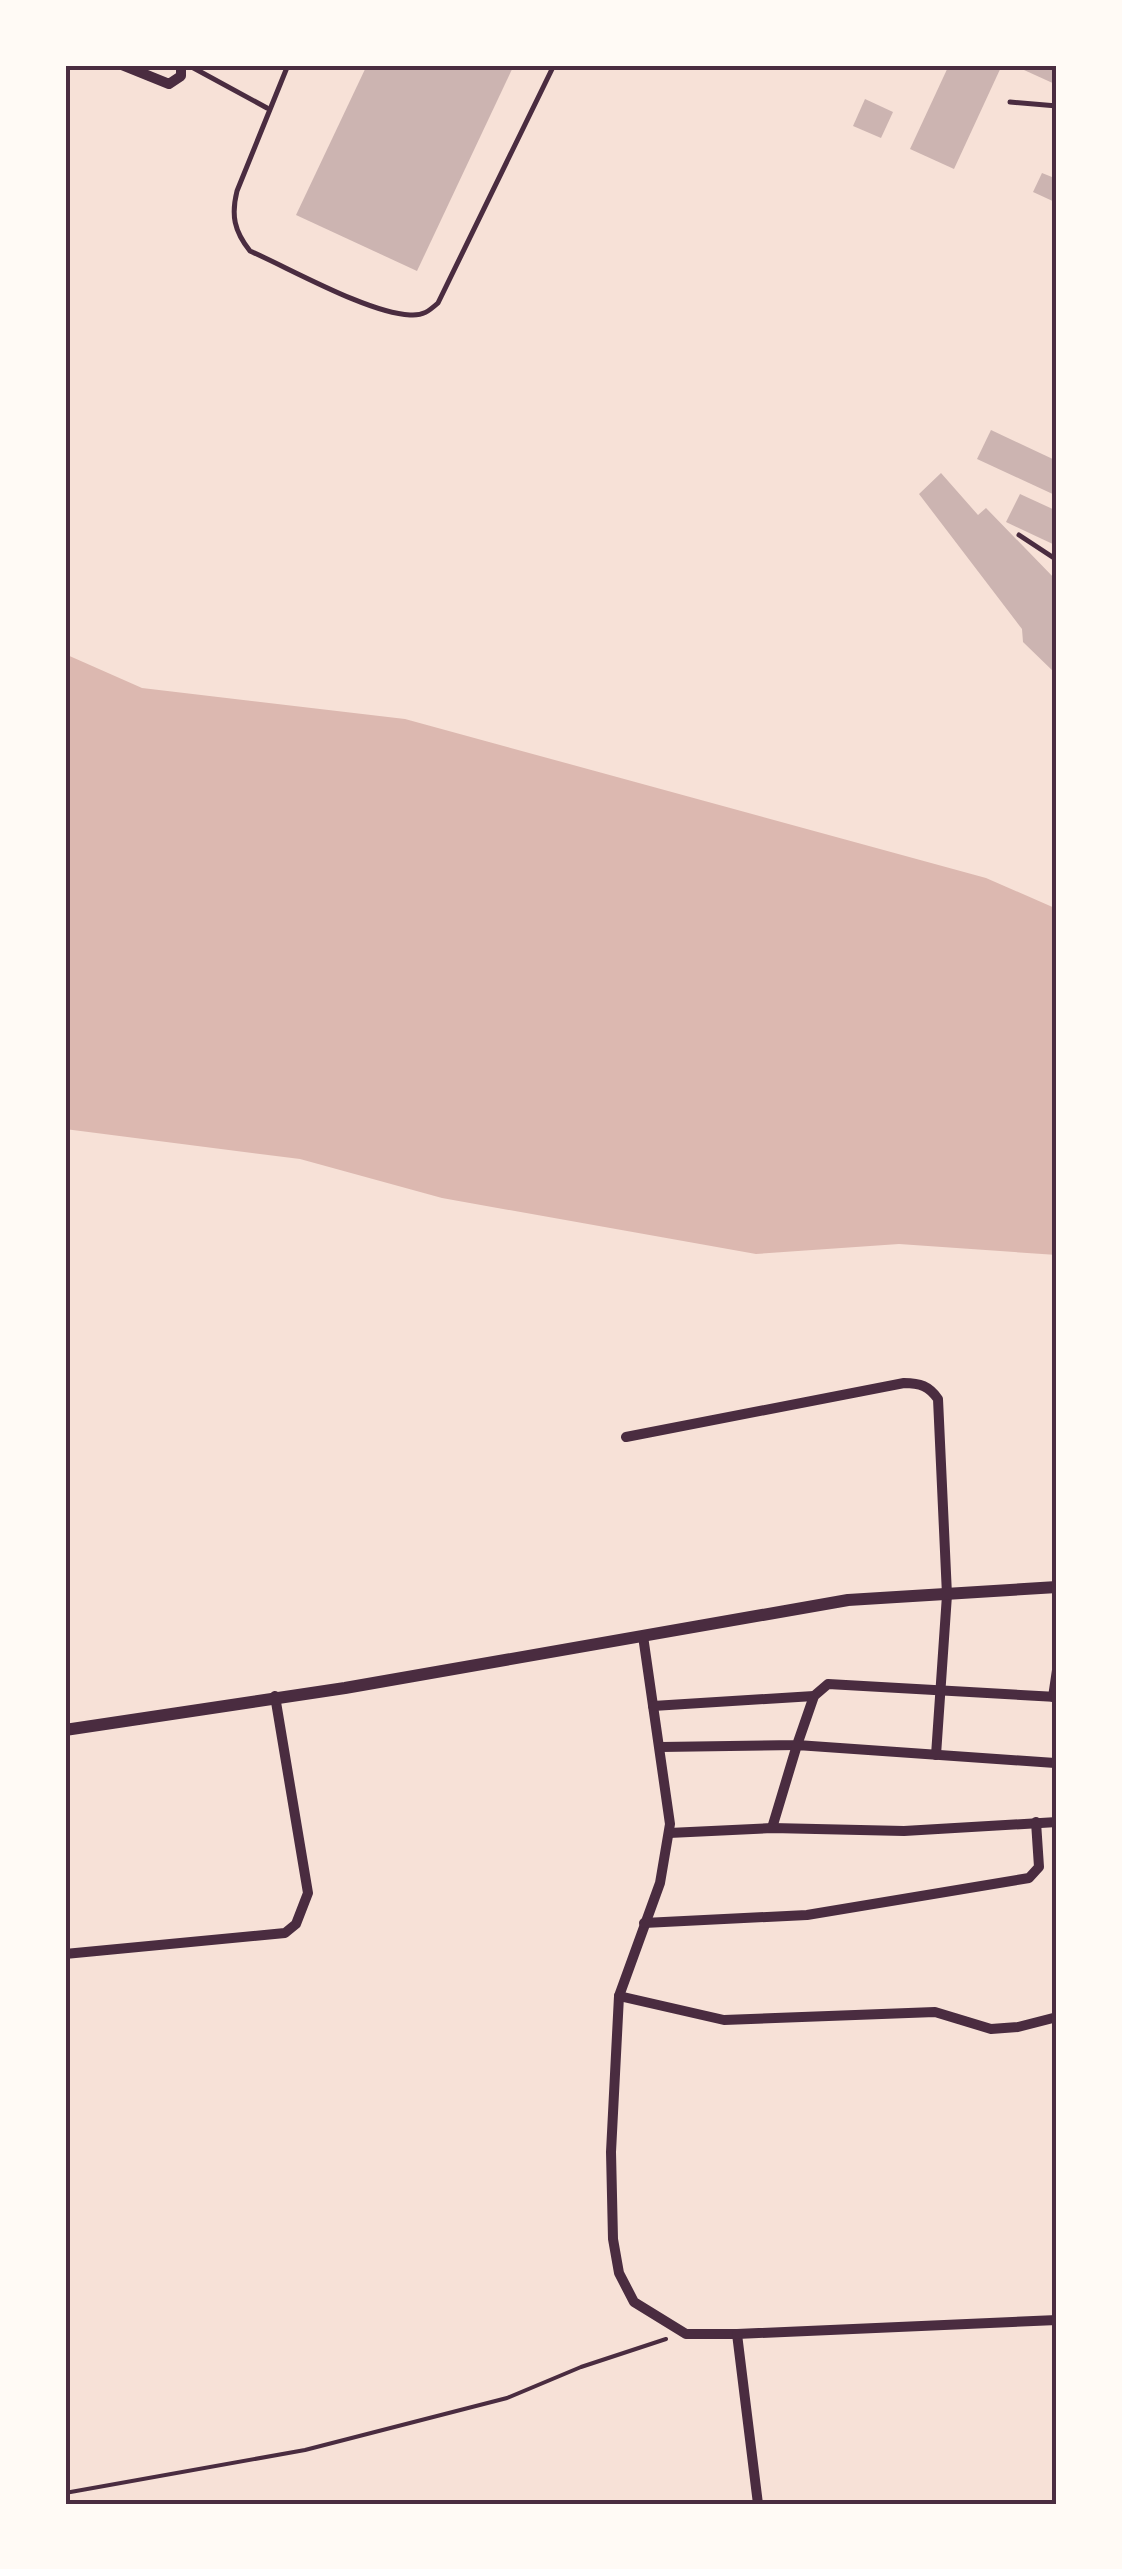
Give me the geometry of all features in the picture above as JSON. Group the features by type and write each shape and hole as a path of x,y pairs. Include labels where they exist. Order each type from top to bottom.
{"street":[{"path":"122,65 169,84 181,76 185,65"},
{"path":"626,1436 918,1383 938,1399 947,1595 936,1755"},
{"path":"65,1730 848,1600 1057,1588"},
{"path":"643,1636 661,1747 668,1833 660,1883 619,1996 611,2152 613,2238 619,2273 634,2302 686,2334 1057,2320"},
{"path":"772,1828 814,1696 828,1684 1055,1697 1057,1670"},
{"path":"65,1954 284,1933 296,1924 308,1893 275,1696"},
{"path":"653,1706 814,1696"},
{"path":"661,1747 797,1746 1055,1763"},
{"path":"644,1923 807,1916 1030,1878 1038,1868 1036,1822"},
{"path":"668,1833 772,1828 904,1831 1057,1822"},
{"path":"619,1996 724,2020 935,2012 991,2028 1018,2027 1057,2017"},
{"path":"737,2334 758,2504"}],"lane":[{"path":"185,65 267,108"},
{"path":"288,65 267,108 232,211 238,235 250,251 386,312 413,316 426,314 438,303 554,65"},
{"path":"1010,102 1057,106"},
{"path":"1020,535 1057,560"}],"path":[{"path":"65,2493 342,2440 507,2398 639,2346 686,2334"}],"shaded area":[{"path":"65,654 142,688 405,719 986,878 1057,909 1057,1255 899,1244 756,1254 442,1198 300,1159 65,1129"}],"building":[{"path":"367,65 514,65 417,271 296,215"},
{"path":"949,65 1002,65 954,169 910,149"},
{"path":"1026,65 1057,65 1057,85 1024,70"},
{"path":"865,99 893,112 881,138 853,126"},
{"path":"1042,173 1057,179 1057,203 1033,192"},
{"path":"991,430 1057,461 1057,496 977,459"},
{"path":"941,473 978,515 986,508 1057,581 1057,675 1023,642 1022,629 919,494"},
{"path":"1020,494 1057,511 1057,546 1006,522"}]}
